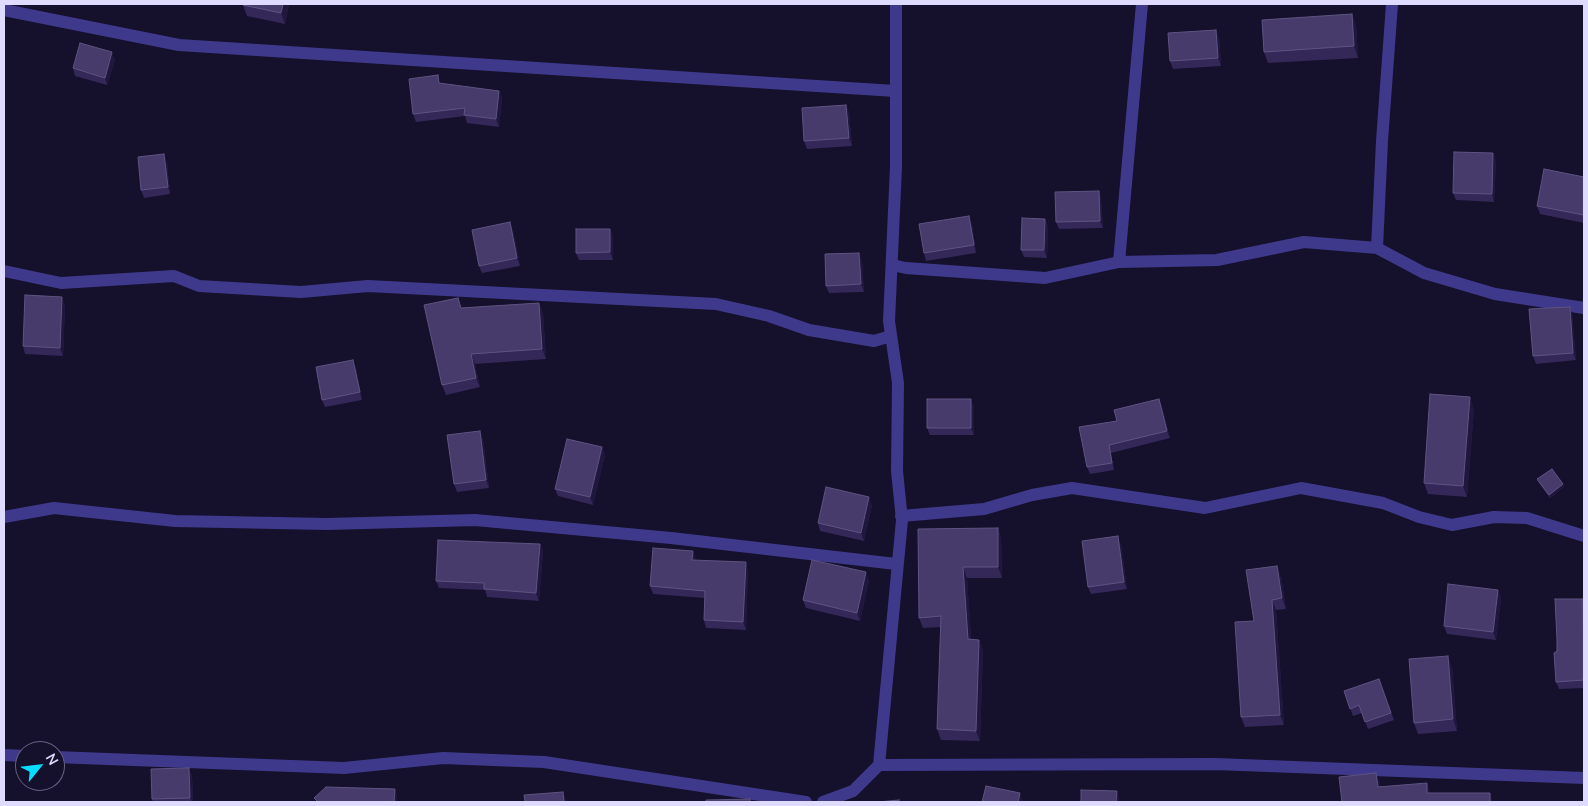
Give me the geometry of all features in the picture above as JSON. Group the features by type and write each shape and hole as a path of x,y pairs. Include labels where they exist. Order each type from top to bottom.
{"street":[{"path":"823,802 853,791 879,764 901,516 897,471 898,382 889,321 896,167 896,4"},
{"path":"1118,262 1142,4"},
{"path":"1377,248 1382,141 1392,4"},
{"path":"4,10 179,46 895,91"},
{"path":"892,265 906,268 1045,278 1118,262 1217,260 1304,242 1377,248 1424,273 1486,292 1584,308"},
{"path":"4,271 61,283 174,276 199,286 301,292 368,286 716,304 769,316 809,330 874,341 891,336"},
{"path":"901,516 984,509 1032,495 1072,488 1205,508 1301,488 1383,503 1452,525 1494,517 1527,518 1584,536"},
{"path":"4,518 54,508 175,521 327,524 475,520 671,538 896,564"},
{"path":"65,757 344,768 442,758 544,762 806,802"},
{"path":"879,764 1215,764 1584,778"}],"building":[{"path":"243,4 283,4 281,13"},
{"path":"1352,14 1354,46 1264,52 1262,20"},
{"path":"1216,30 1218,58 1170,61 1168,33"},
{"path":"80,43 112,52 105,78 73,68"},
{"path":"438,75 439,83 499,91 496,119 464,115 465,108 413,114 409,79"},
{"path":"846,105 849,138 804,141 802,108"},
{"path":"1454,152 1493,153 1492,194 1453,193"},
{"path":"164,154 168,187 141,190 138,157"},
{"path":"1544,169 1584,177 1584,215 1537,206"},
{"path":"1099,191 1100,221 1056,222 1055,192"},
{"path":"969,216 974,245 924,253 919,224"},
{"path":"1022,218 1045,219 1044,250 1021,250"},
{"path":"510,222 517,258 479,266 472,230"},
{"path":"576,229 610,229 610,252 576,253"},
{"path":"859,253 861,284 826,286 825,254"},
{"path":"25,295 62,297 60,348 23,346"},
{"path":"458,298 461,308 539,303 542,349 471,354 476,378 442,385 424,305"},
{"path":"1570,307 1573,353 1533,356 1529,309"},
{"path":"353,360 360,392 322,400 316,367"},
{"path":"1430,394 1470,397 1463,486 1424,483"},
{"path":"927,399 971,399 971,428 927,428"},
{"path":"1159,399 1167,431 1109,445 1112,463 1087,467 1079,427 1117,421 1114,410"},
{"path":"480,431 486,480 454,484 447,435"},
{"path":"567,439 602,447 590,497 555,489"},
{"path":"1552,469 1563,484 1549,495 1537,479"},
{"path":"826,487 869,497 861,533 818,523"},
{"path":"998,528 998,567 963,567 968,639 979,640 976,731 937,729 941,616 919,618 918,529"},
{"path":"1118,536 1124,582 1088,587 1082,541"},
{"path":"438,540 540,544 536,593 484,589 484,583 436,581"},
{"path":"653,548 693,551 692,560 746,562 743,622 704,620 705,591 650,586"},
{"path":"812,560 866,572 857,613 803,600"},
{"path":"1277,566 1282,598 1272,600 1280,715 1241,717 1235,622 1254,621 1246,570"},
{"path":"1448,584 1498,590 1493,632 1444,626"},
{"path":"1555,599 1583,599 1584,680 1556,682 1554,653 1557,651"},
{"path":"1448,656 1453,719 1414,723 1409,659"},
{"path":"1379,679 1391,713 1365,722 1359,705 1350,709 1344,691"},
{"path":"189,768 190,798 152,799 151,769"},
{"path":"1376,773 1378,787 1427,783 1427,793 1490,793 1490,802 1342,802 1339,777"},
{"path":"986,786 1020,793 1018,802 982,802"},
{"path":"326,787 395,789 394,802 318,802 314,798"},
{"path":"1081,790 1117,791 1116,802 1081,802"},
{"path":"563,792 564,802 525,802 524,795"},
{"path":"750,799 750,802 706,802 706,800"},
{"path":"899,800 899,802 878,802"}]}
